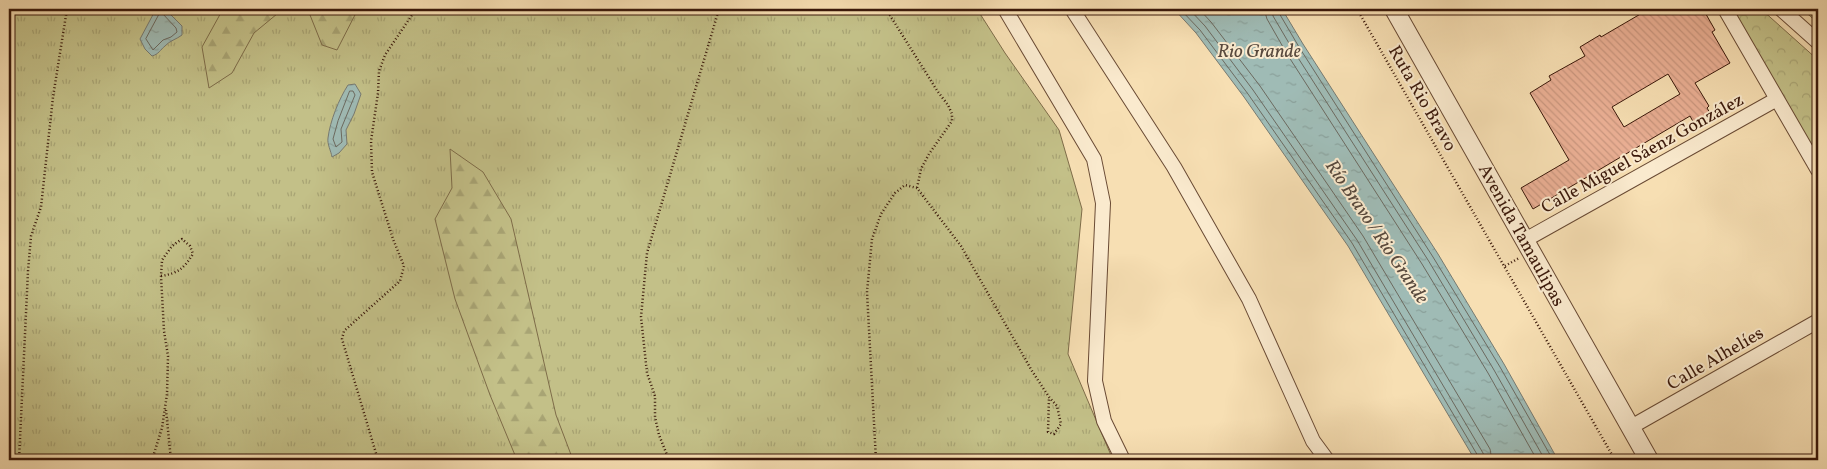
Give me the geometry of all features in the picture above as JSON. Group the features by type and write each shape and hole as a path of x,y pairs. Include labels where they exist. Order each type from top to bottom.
{"street":[{"path":"1005,9 1094,159 1103,203 1095,381 1104,421 1123,460"},
{"path":"1072,9 1174,167 1249,299 1312,441 1327,460"},
{"name":"Avenida Tamaulipas","path":"1394,9 1649,460"},
{"path":"1725,9 1817,167"},
{"path":"1781,9 1818,42"},
{"name":"Calle Miguel Sáenz González","path":"1525,240 1777,99"},
{"name":"Calle Alhelíes","path":"1630,428 1818,321"}],"path":[{"path":"19,460 31,236 40,207 53,97 67,9"},
{"path":"378,460 342,339 344,332 400,281 404,266 393,239 372,172 371,141 378,93 379,71 385,55 416,9"},
{"path":"669,460 660,435 656,417 655,396 647,373 641,316 647,253 719,9"},
{"path":"886,9 952,114 952,122 929,154 921,169 917,188"},
{"name":"Ruta Rio Bravo","path":"1357,9 1615,460"},
{"path":"876,460 867,292 872,239 881,214 895,193 905,185 917,188 961,246 1032,371 1048,397 1057,406 1060,424 1054,434 1048,432 1048,397"},
{"path":"152,460 162,428 168,356 164,331 161,276 162,260 172,246 182,239 190,246 193,254 185,267 172,274 161,276"},
{"path":"165,406 171,460"}],"green space":[{"path":"9,9 977,9 1005,53 1059,130 1082,209 1068,354 1113,460 9,460"},
{"path":"223,9 283,9 254,33 232,73 209,88 202,47"},
{"path":"300,9 358,9 337,50 322,45 308,10"},
{"path":"1733,9 1761,9 1818,60 1818,149 1812,147"},
{"path":"1802,9 1818,9 1818,23"},
{"path":"450,149 483,172 511,219 556,415 573,460 517,460 490,395 455,299 435,219 452,188"}],"water":[{"path":"156,9 166,10 182,26 182,35 152,56 145,49 140,39"},
{"name":"Rio Grande","path":"1174,9 1282,9 1438,254 1504,364 1558,460 1475,460 1348,246 1244,97 1196,33"},
{"path":"355,84 361,94 346,130 347,144 339,153 332,157 328,140 333,117 348,85"}],"building":[{"path":"1649,9 1703,9 1715,30 1712,32 1730,63 1695,83 1709,106 1707,108 1713,118 1696,127 1690,116 1533,209 1521,188 1569,160 1530,93 1551,80 1549,76 1585,56 1580,47 1600,35 1601,37","holes":["1668,74 1680,94 1624,127 1612,107"]}],"water label":[{"name":"Río Bravo / Rio Grande","path":"1378,231"}]}
